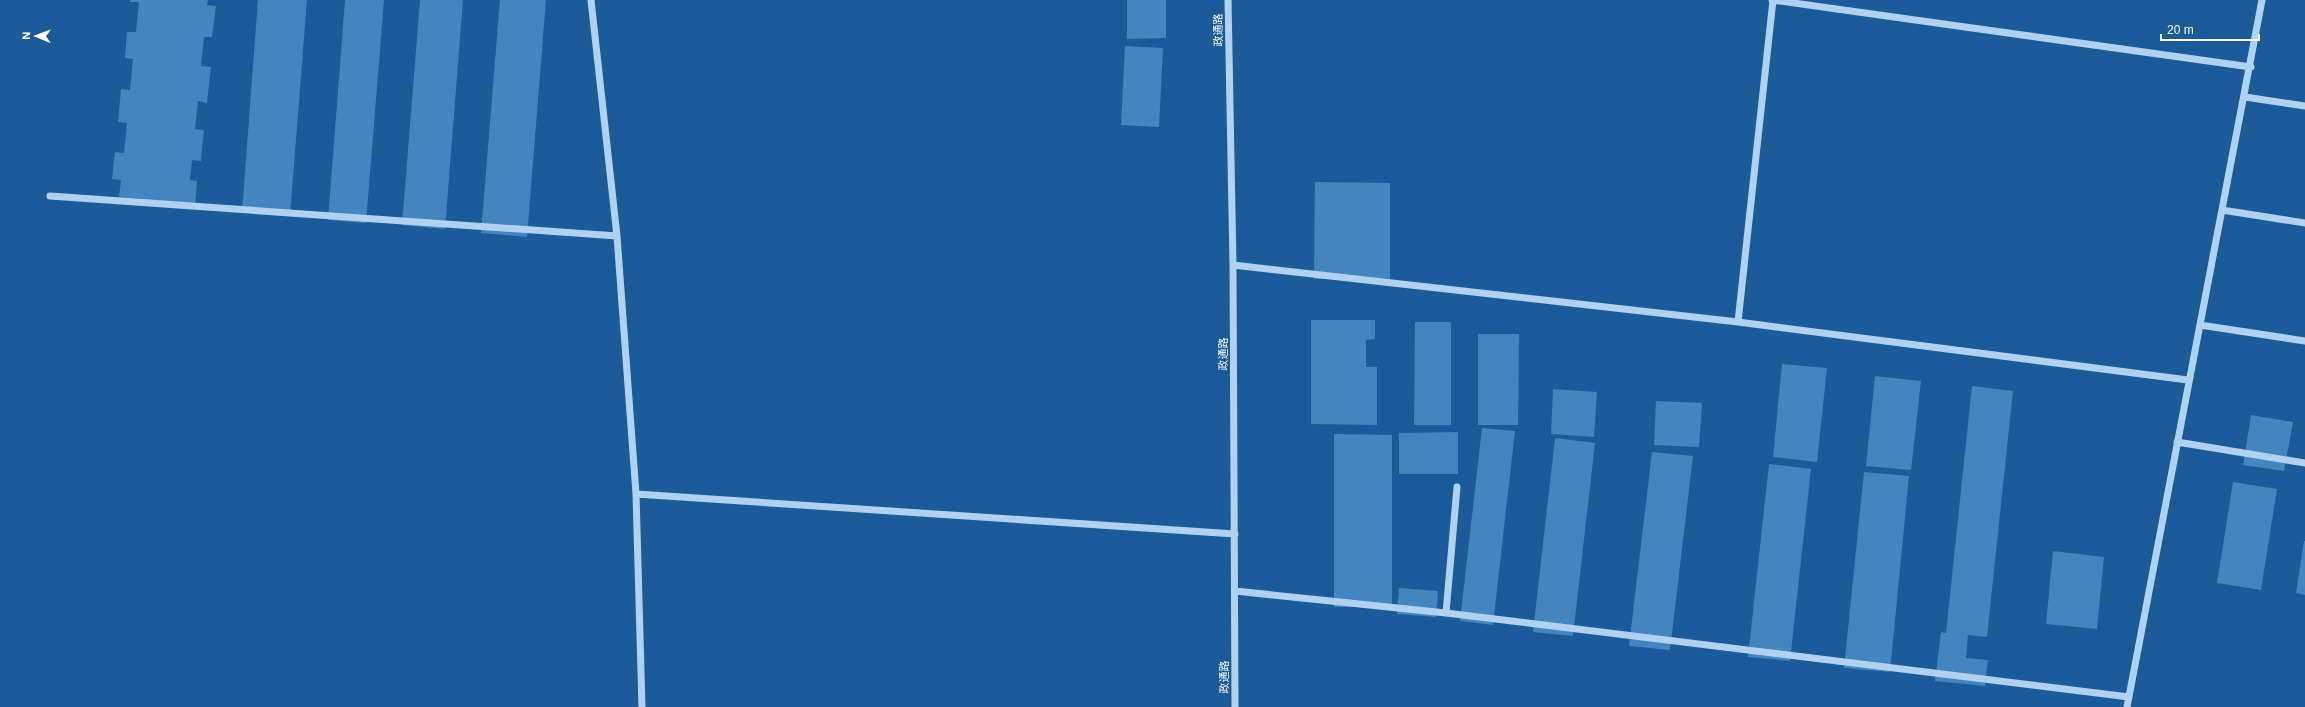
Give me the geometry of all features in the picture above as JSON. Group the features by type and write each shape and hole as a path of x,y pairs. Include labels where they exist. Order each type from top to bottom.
{"street":[{"path":"591,0 617,236 636,494 642,707"},
{"name":"政通路","path":"1228,0 1233,265 1235,707"},
{"path":"1738,322 1773,0 2251,67"},
{"path":"2127,707 2188,380 2251,67 2262,0"},
{"path":"2245,97 2305,106"},
{"path":"50,196 617,236"},
{"path":"2222,210 2305,223"},
{"path":"1233,265 1738,322 2188,380"},
{"path":"2200,325 2305,341"},
{"path":"2177,442 2305,463"},
{"path":"1446,613 1457,487"},
{"path":"636,494 1235,534"},
{"path":"1235,591 1446,613 2129,698"}],"building":[{"path":"130,0 208,0 207,5 216,6 212,37 204,37 201,66 211,67 207,103 198,101 195,129 204,130 201,161 192,160 190,180 197,181 195,205 119,197 121,180 112,179 115,152 124,153 127,123 118,122 121,89 130,90 133,59 125,58 127,32 136,32 139,2 130,2"},
{"path":"258,0 307,0 290,216 242,212"},
{"path":"345,0 384,0 366,223 328,220"},
{"path":"420,0 463,0 445,229 402,225"},
{"path":"500,0 546,0 527,237 481,233"},
{"path":"1127,0 1166,0 1166,38 1127,39"},
{"path":"1125,46 1163,48 1159,127 1121,125"},
{"path":"1315,182 1390,183 1390,280 1314,279"},
{"path":"1311,320 1375,320 1375,339 1366,340 1366,367 1377,367 1377,425 1311,424"},
{"path":"1415,322 1451,322 1451,425 1414,425"},
{"path":"1478,334 1519,334 1518,425 1478,425"},
{"path":"1782,364 1827,368 1817,462 1773,457"},
{"path":"1875,376 1921,381 1911,470 1866,466"},
{"path":"1972,386 2013,391 1987,637 1968,635 1966,658 1988,660 1985,686 1935,681 1941,632 1946,633"},
{"path":"1553,389 1597,392 1594,437 1551,434"},
{"path":"1656,401 1702,403 1699,447 1654,445"},
{"path":"2251,415 2293,422 2284,471 2243,465"},
{"path":"1482,428 1515,431 1493,625 1460,621"},
{"path":"1458,432 1458,474 1399,474 1399,433"},
{"path":"1334,434 1392,435 1392,607 1334,607"},
{"path":"1555,438 1595,443 1573,636 1533,632"},
{"path":"1652,452 1693,456 1670,650 1629,646"},
{"path":"1769,464 1811,469 1790,661 1748,657"},
{"path":"1864,472 1909,476 1890,672 1844,668"},
{"path":"2233,482 2277,489 2261,590 2217,583"},
{"path":"2305,541 2305,595 2296,593"},
{"path":"2053,551 2104,557 2097,629 2046,624"},
{"path":"1399,588 1438,591 1436,617 1397,614"}]}
